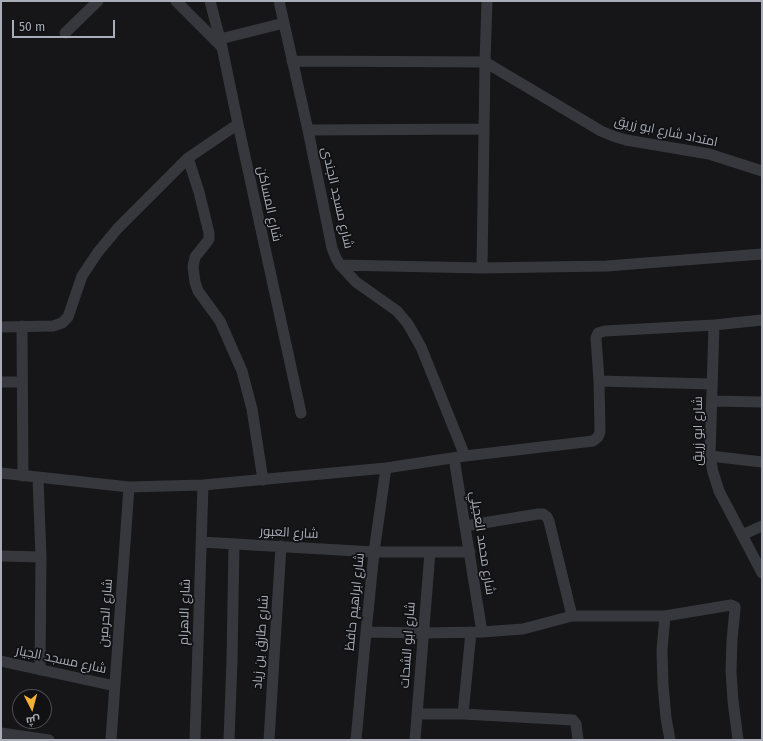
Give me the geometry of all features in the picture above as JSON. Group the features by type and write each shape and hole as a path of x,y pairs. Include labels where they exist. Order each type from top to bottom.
{"street":[{"path":"65,33 98,1"},
{"path":"176,1 221,43 284,23"},
{"name":"شارع المساكن","path":"210,1 221,43 301,413"},
{"name":"شارع مسجد الجندى","path":"279,1 308,130 332,248 340,265 356,282 397,311 408,324 421,347 460,457"},
{"path":"482,268 487,1"},
{"path":"292,61 485,62"},
{"name":"امتداد شارع ابو زريق","path":"485,62 612,136 626,140 709,154 762,172"},
{"path":"1,327 53,326 62,323 68,317 82,276 98,252 118,228 188,158 238,124"},
{"path":"308,130 484,129"},
{"path":"188,158 199,192 209,233 207,242 195,256 193,267 195,282 198,291 220,321 242,371 252,409 263,480"},
{"path":"340,265 482,268 607,266 762,254"},
{"path":"1,473 129,487 203,486 386,468 460,457 593,441 598,438 600,432 596,338 598,333 605,330 714,326 762,320"},
{"path":"22,326 23,476"},
{"name":"شارع ابو زريق","path":"714,326 710,456 713,472 718,490 762,573"},
{"path":"599,381 712,384"},
{"path":"1,382 22,382"},
{"path":"712,401 762,402"},
{"path":"710,456 762,462"},
{"name":"شارع محمد العجيلي","path":"460,457 465,526 482,632"},
{"name":"شارع ابراهيم حافظ","path":"356,740 374,552 386,468"},
{"path":"38,478 41,557 40,670"},
{"name":"شارع الاهرام","path":"195,740 203,486"},
{"name":"شارع الحرمين","path":"111,740 129,487"},
{"path":"465,526 538,514 543,514 547,517 572,616"},
{"path":"742,535 762,526"},
{"name":"شارع العبور","path":"201,542 374,552 470,552"},
{"path":"229,740 234,544"},
{"name":"شارع طارق بن زياد","path":"269,740 281,546"},
{"name":"شارع ابو الشحات","path":"415,740 430,552"},
{"path":"1,556 41,557"},
{"path":"366,632 482,632 523,629 572,616 665,616 731,605 735,607 731,670 738,740"},
{"path":"665,616 662,650 663,684 666,718 670,740"},
{"path":"463,714 471,632"},
{"name":"شارع مسجد الجيار","path":"1,662 115,686"},
{"path":"417,714 463,714 572,720 576,724 578,740"},
{"path":"1,733 49,740"}]}
